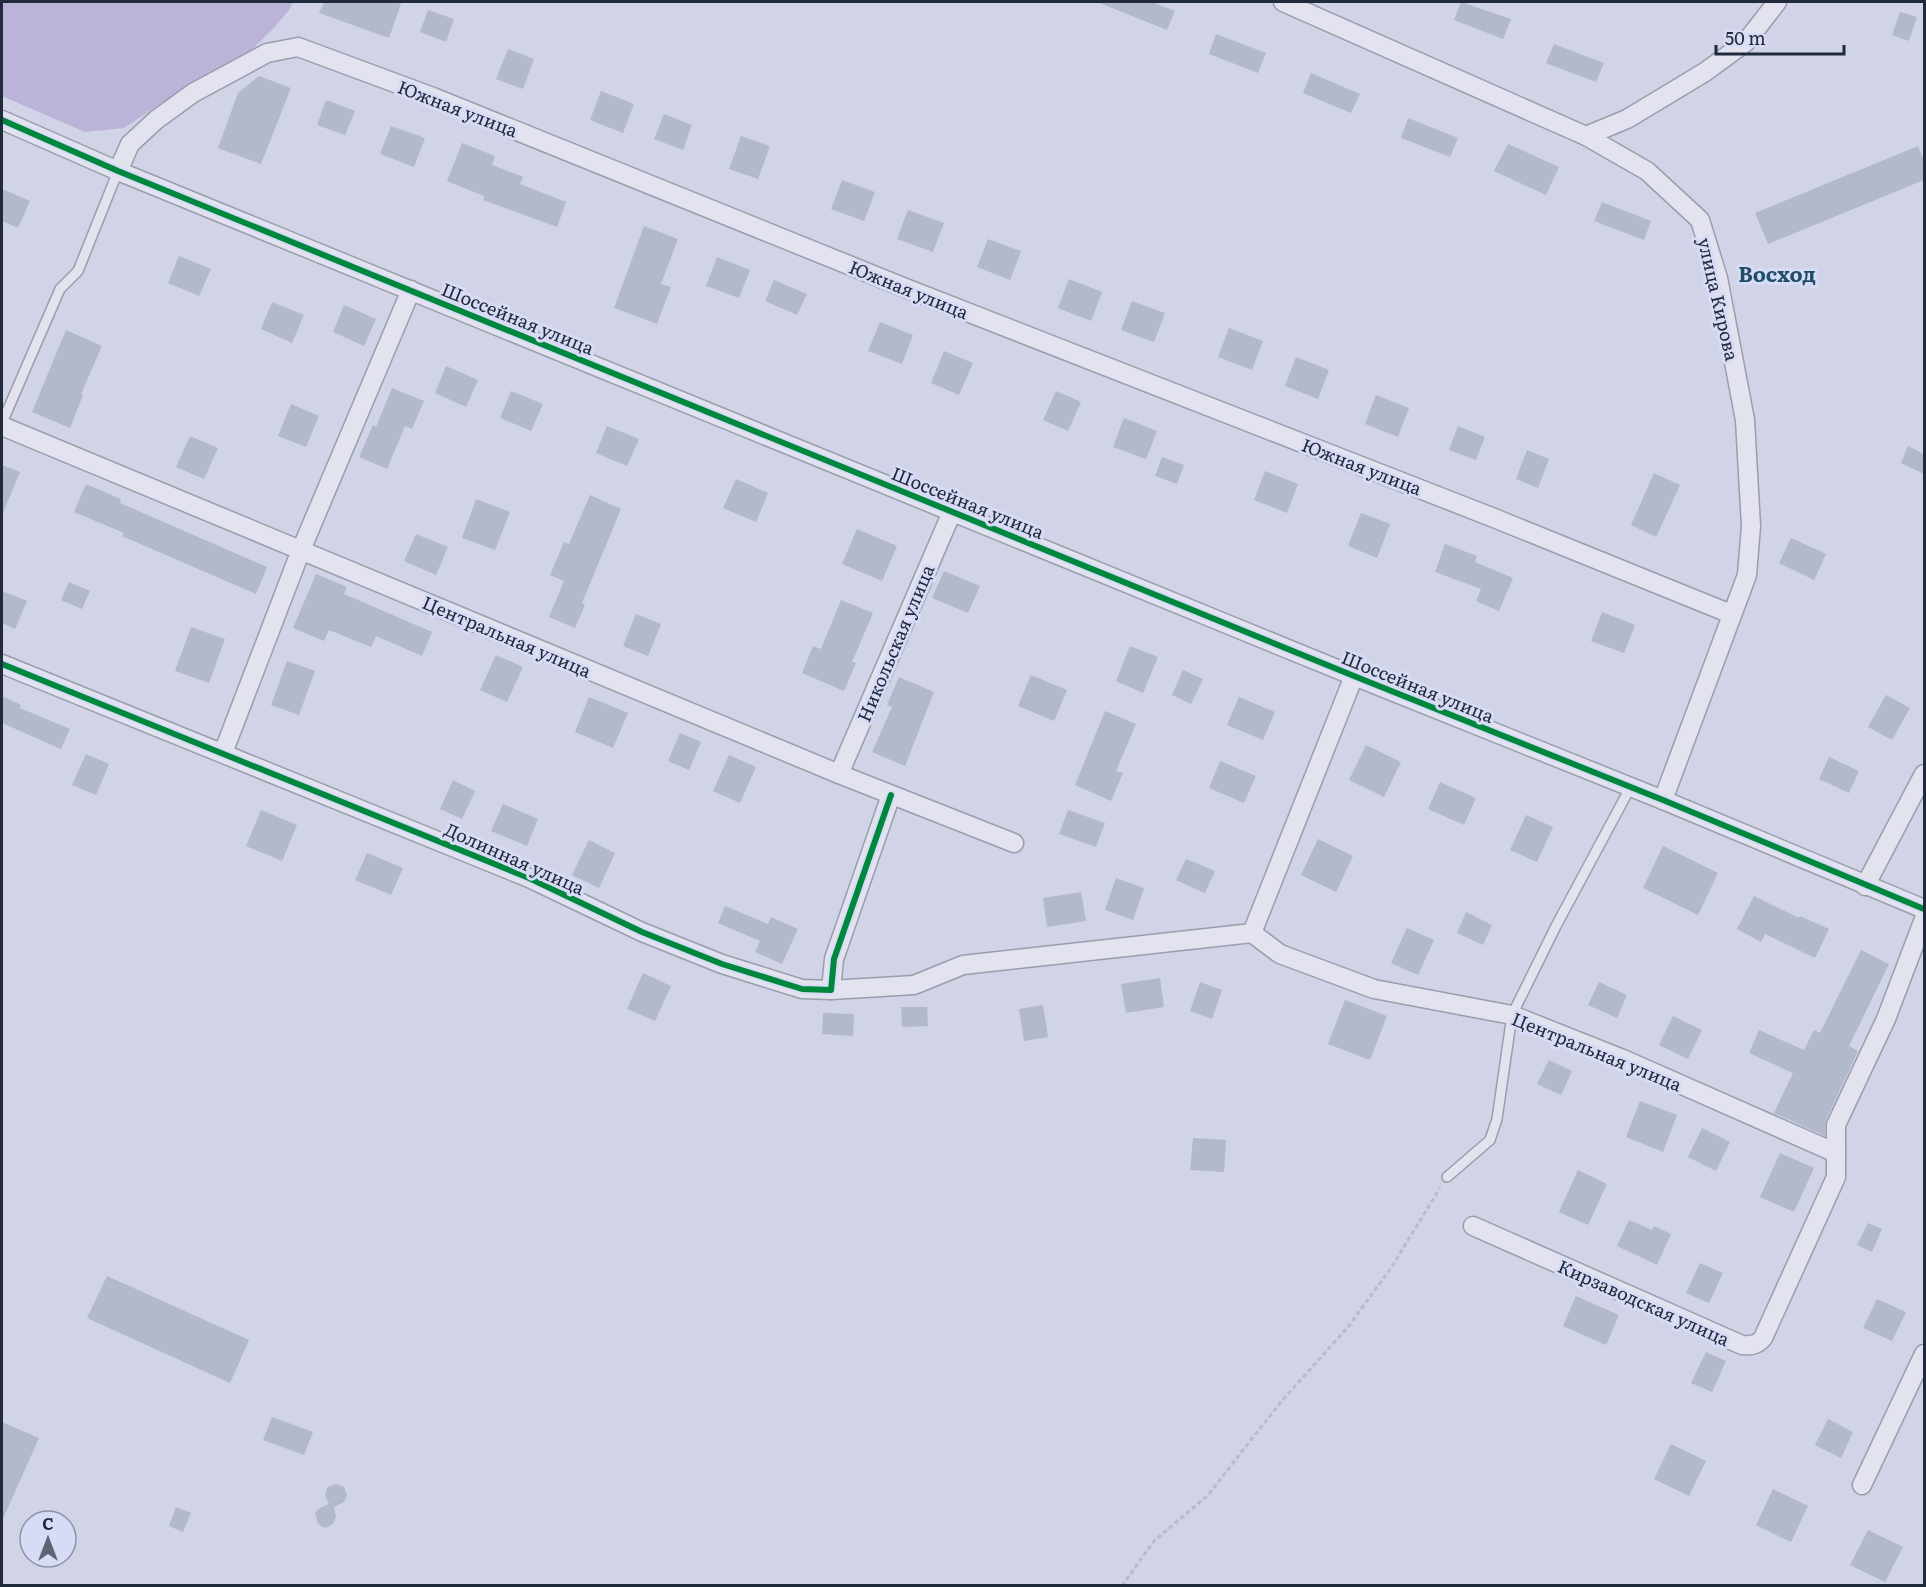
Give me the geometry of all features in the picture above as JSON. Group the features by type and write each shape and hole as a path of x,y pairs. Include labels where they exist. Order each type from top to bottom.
{"street":[{"name":"улица Кирова","path":"1283,2 1586,136 1647,171 1700,220 1718,278 1745,420 1751,526 1747,574 1663,800"},
{"path":"1586,136 1627,119 1705,72 1746,42 1777,2"},
{"name":"Южная улица","path":"118,171 130,144 156,120 193,93 267,53 298,47 433,97 1731,614"},
{"name":"Шоссейная улица","path":"2,120 118,171 1663,800 1924,909"},
{"path":"223,753 301,550 411,290"},
{"name":"Центральная улица","path":"2,424 839,774 1014,843"},
{"name":"Никольская улица","path":"839,774 952,512"},
{"name":"Долинная улица","path":"2,664 529,878 642,932 722,963 802,989 831,990 914,985 963,965 1252,933"},
{"path":"1252,933 1354,676"},
{"path":"1865,886 1924,774"},
{"path":"831,990 834,959 891,795"},
{"name":"Кирзаводская улица","path":"1473,1226 1742,1345 1750,1346 1758,1343 1763,1338 1836,1177 1836,1125 1886,1019 1924,919"},
{"name":"Центральная улица","path":"1252,933 1280,954 1374,989 1512,1015 1623,1059 1836,1154"},
{"path":"1863,1485 1924,1354"}],"lane":[{"path":"2,424 60,289 78,271 118,171"},
{"path":"1447,1177 1490,1140 1497,1119 1512,1015 1556,926 1630,788"}],"path":[{"path":"1122,1586 1153,1542 1208,1495 1280,1403 1348,1327 1419,1226 1447,1177"}],"shaded area":[{"path":"2,2 293,2 273,29 243,58 201,77 124,128 85,132 2,96"}],"building":[{"path":"324,2 401,4 389,38 319,13"},
{"path":"1097,2 1152,2 1175,11 1167,30"},
{"path":"1461,2 1511,19 1503,39 1454,20"},
{"path":"428,10 454,19 446,42 420,32"},
{"path":"1900,12 1917,17 1909,41 1892,35"},
{"path":"1216,34 1266,53 1258,73 1209,54"},
{"path":"1554,44 1604,63 1596,82 1546,63"},
{"path":"508,49 534,59 523,89 496,79"},
{"path":"1311,73 1360,94 1351,113 1303,93"},
{"path":"259,76 291,88 261,164 218,148 238,93"},
{"path":"601,91 634,104 623,133 590,120"},
{"path":"326,100 355,111 345,135 317,125"},
{"path":"664,114 692,125 683,150 654,139"},
{"path":"1408,118 1458,138 1450,157 1401,138"},
{"path":"391,126 425,138 414,167 380,154"},
{"path":"741,136 770,146 758,179 729,169"},
{"path":"462,143 495,156 492,165 523,177 520,184 566,202 557,227 483,200 484,196 447,181"},
{"path":"1508,144 1559,167 1546,195 1494,171"},
{"path":"1918,146 1924,161 1924,180 1768,244 1755,213"},
{"path":"842,180 875,192 864,221 831,209"},
{"path":"2,189 30,201 18,228 2,221"},
{"path":"1602,202 1651,221 1644,240 1594,221"},
{"path":"908,210 944,223 933,252 897,239"},
{"path":"644,226 678,239 661,284 671,287 657,324 614,308"},
{"path":"988,239 1021,251 1010,280 977,267"},
{"path":"179,256 211,269 199,296 168,283"},
{"path":"717,257 750,270 739,298 706,286"},
{"path":"1069,279 1102,292 1091,321 1058,308"},
{"path":"774,280 807,294 797,315 765,301"},
{"path":"1132,301 1165,313 1154,342 1121,330"},
{"path":"272,302 304,315 292,343 261,329"},
{"path":"344,305 376,319 364,346 333,332"},
{"path":"880,322 913,335 902,364 868,351"},
{"path":"1229,328 1263,341 1252,370 1218,357"},
{"path":"66,330 102,346 81,394 83,395 70,428 32,412"},
{"path":"944,351 973,363 959,395 931,383"},
{"path":"1296,357 1329,370 1318,399 1285,386"},
{"path":"446,366 478,380 466,407 435,393"},
{"path":"392,388 424,401 412,429 405,426 387,469 359,457 373,425 376,427"},
{"path":"511,391 543,404 531,431 500,418"},
{"path":"1056,391 1081,402 1068,431 1043,420"},
{"path":"1376,395 1409,408 1398,437 1365,424"},
{"path":"291,404 319,416 306,447 278,436"},
{"path":"1124,418 1157,431 1146,459 1113,447"},
{"path":"607,426 639,439 627,466 596,453"},
{"path":"1458,426 1485,437 1476,460 1449,450"},
{"path":"190,436 218,448 204,479 176,467"},
{"path":"1908,446 1924,454 1924,474 1901,463"},
{"path":"1527,450 1549,459 1538,488 1516,479"},
{"path":"1162,457 1184,465 1177,484 1155,476"},
{"path":"2,465 20,472 2,515"},
{"path":"1265,471 1298,484 1287,513 1254,500"},
{"path":"1654,473 1680,485 1656,537 1631,525"},
{"path":"736,479 768,493 756,522 723,508"},
{"path":"86,484 121,499 120,503 267,567 256,594 122,536 124,533 74,512"},
{"path":"590,495 621,509 582,603 585,605 575,628 549,617 564,581 550,575 564,542 569,544"},
{"path":"476,499 510,512 495,550 462,538"},
{"path":"1361,513 1390,524 1377,558 1348,546"},
{"path":"857,529 897,546 882,581 842,564"},
{"path":"416,534 448,547 436,575 404,561"},
{"path":"1791,538 1826,554 1814,580 1779,563"},
{"path":"1445,544 1477,556 1475,562 1513,578 1499,611 1476,601 1481,589 1435,572"},
{"path":"944,571 980,586 968,613 932,598"},
{"path":"316,574 347,587 344,594 432,632 422,656 376,636 371,647 329,630 324,641 293,628"},
{"path":"69,582 90,591 82,609 61,600"},
{"path":"2,591 27,601 15,629 2,623"},
{"path":"841,600 873,613 852,662 856,663 844,691 802,673 813,646 821,649"},
{"path":"1602,612 1635,625 1624,653 1591,641"},
{"path":"636,614 661,624 648,656 623,646"},
{"path":"191,627 225,639 209,683 175,671"},
{"path":"1130,646 1158,657 1143,693 1116,681"},
{"path":"496,655 523,667 507,702 480,690"},
{"path":"287,661 315,671 299,715 271,705"},
{"path":"1183,670 1203,679 1191,704 1172,695"},
{"path":"1031,675 1067,690 1054,721 1018,706"},
{"path":"899,677 934,692 905,766 872,752 892,707 887,705"},
{"path":"1886,695 1910,708 1892,740 1868,727"},
{"path":"2,696 21,705 20,708 70,729 61,749 2,723"},
{"path":"589,697 628,713 613,748 575,732"},
{"path":"1239,697 1275,712 1263,740 1227,725"},
{"path":"1105,711 1136,724 1116,771 1123,773 1111,801 1075,785"},
{"path":"680,733 701,742 689,770 668,761"},
{"path":"1366,745 1401,762 1384,797 1349,780"},
{"path":"86,754 109,764 96,795 72,785"},
{"path":"729,755 756,767 740,803 713,791"},
{"path":"1829,757 1859,771 1849,793 1819,779"},
{"path":"1220,761 1256,776 1244,803 1209,788"},
{"path":"453,780 475,791 462,819 440,809"},
{"path":"1440,782 1476,798 1464,825 1428,809"},
{"path":"503,804 538,819 527,846 491,831"},
{"path":"261,810 297,825 282,861 246,846"},
{"path":"1068,810 1105,823 1096,847 1059,834"},
{"path":"1526,815 1553,827 1537,862 1510,850"},
{"path":"1318,839 1353,856 1336,892 1301,875"},
{"path":"589,840 615,853 599,888 572,875"},
{"path":"1663,846 1718,873 1698,915 1643,888"},
{"path":"367,853 403,868 391,895 355,880"},
{"path":"1186,859 1215,871 1205,893 1176,880"},
{"path":"1116,878 1144,888 1133,920 1105,910"},
{"path":"1081,892 1086,921 1047,927 1043,898"},
{"path":"1754,896 1799,918 1800,916 1829,929 1815,958 1765,934 1761,942 1737,929"},
{"path":"725,906 768,924 771,917 798,929 782,964 755,952 760,941 718,923"},
{"path":"1466,912 1492,925 1483,945 1457,933"},
{"path":"1407,928 1434,940 1418,975 1391,963"},
{"path":"1861,950 1889,964 1849,1046 1858,1051 1826,1120 1825,1136 1774,1113 1793,1073 1749,1053 1759,1030 1804,1050 1814,1030 1820,1033"},
{"path":"643,973 671,986 655,1021 627,1009"},
{"path":"1160,978 1164,1007 1126,1013 1121,984"},
{"path":"1200,982 1222,990 1212,1019 1190,1011"},
{"path":"1599,982 1627,995 1617,1018 1588,1005"},
{"path":"1345,1000 1387,1016 1370,1060 1328,1044"},
{"path":"1043,1005 1048,1037 1024,1041 1019,1009"},
{"path":"901,1007 927,1007 928,1026 902,1027"},
{"path":"823,1013 854,1014 853,1036 822,1034"},
{"path":"1673,1016 1702,1030 1688,1059 1659,1045"},
{"path":"1549,1060 1572,1071 1561,1095 1537,1084"},
{"path":"1640,1101 1677,1115 1663,1152 1626,1137"},
{"path":"1702,1128 1730,1142 1716,1171 1688,1157"},
{"path":"1193,1138 1226,1140 1224,1172 1190,1170"},
{"path":"1780,1153 1814,1168 1794,1212 1760,1197"},
{"path":"1578,1170 1607,1184 1588,1225 1559,1212"},
{"path":"1629,1220 1652,1230 1654,1226 1671,1234 1657,1265 1617,1246"},
{"path":"1868,1223 1882,1229 1872,1252 1857,1245"},
{"path":"1700,1263 1723,1273 1709,1303 1686,1293"},
{"path":"107,1276 249,1340 230,1383 87,1318"},
{"path":"1576,1296 1619,1315 1606,1345 1563,1326"},
{"path":"1877,1299 1906,1312 1892,1341 1863,1328"},
{"path":"1706,1352 1726,1361 1712,1392 1691,1383"},
{"path":"272,1417 313,1432 304,1455 263,1440"},
{"path":"1828,1419 1853,1432 1841,1458 1815,1445"},
{"path":"2,1422 39,1438 2,1521"},
{"path":"1671,1444 1706,1461 1689,1496 1654,1479"},
{"path":"336,1484 344,1487 347,1495 344,1502 334,1507 336,1517 333,1524 325,1528 318,1524 315,1513 329,1504 325,1495 326,1491 328,1487"},
{"path":"1773,1489 1808,1506 1791,1542 1756,1525"},
{"path":"176,1507 191,1513 183,1532 169,1526"},
{"path":"1868,1530 1903,1547 1885,1582 1850,1565"}],"cycle path":[{"path":"2,120 118,171 1663,800 1924,909"},
{"path":"2,664 529,878 642,932 722,964 802,989 831,990 834,959 891,795"}],"district":[{"name":"Восход","path":"1777,272"}]}
